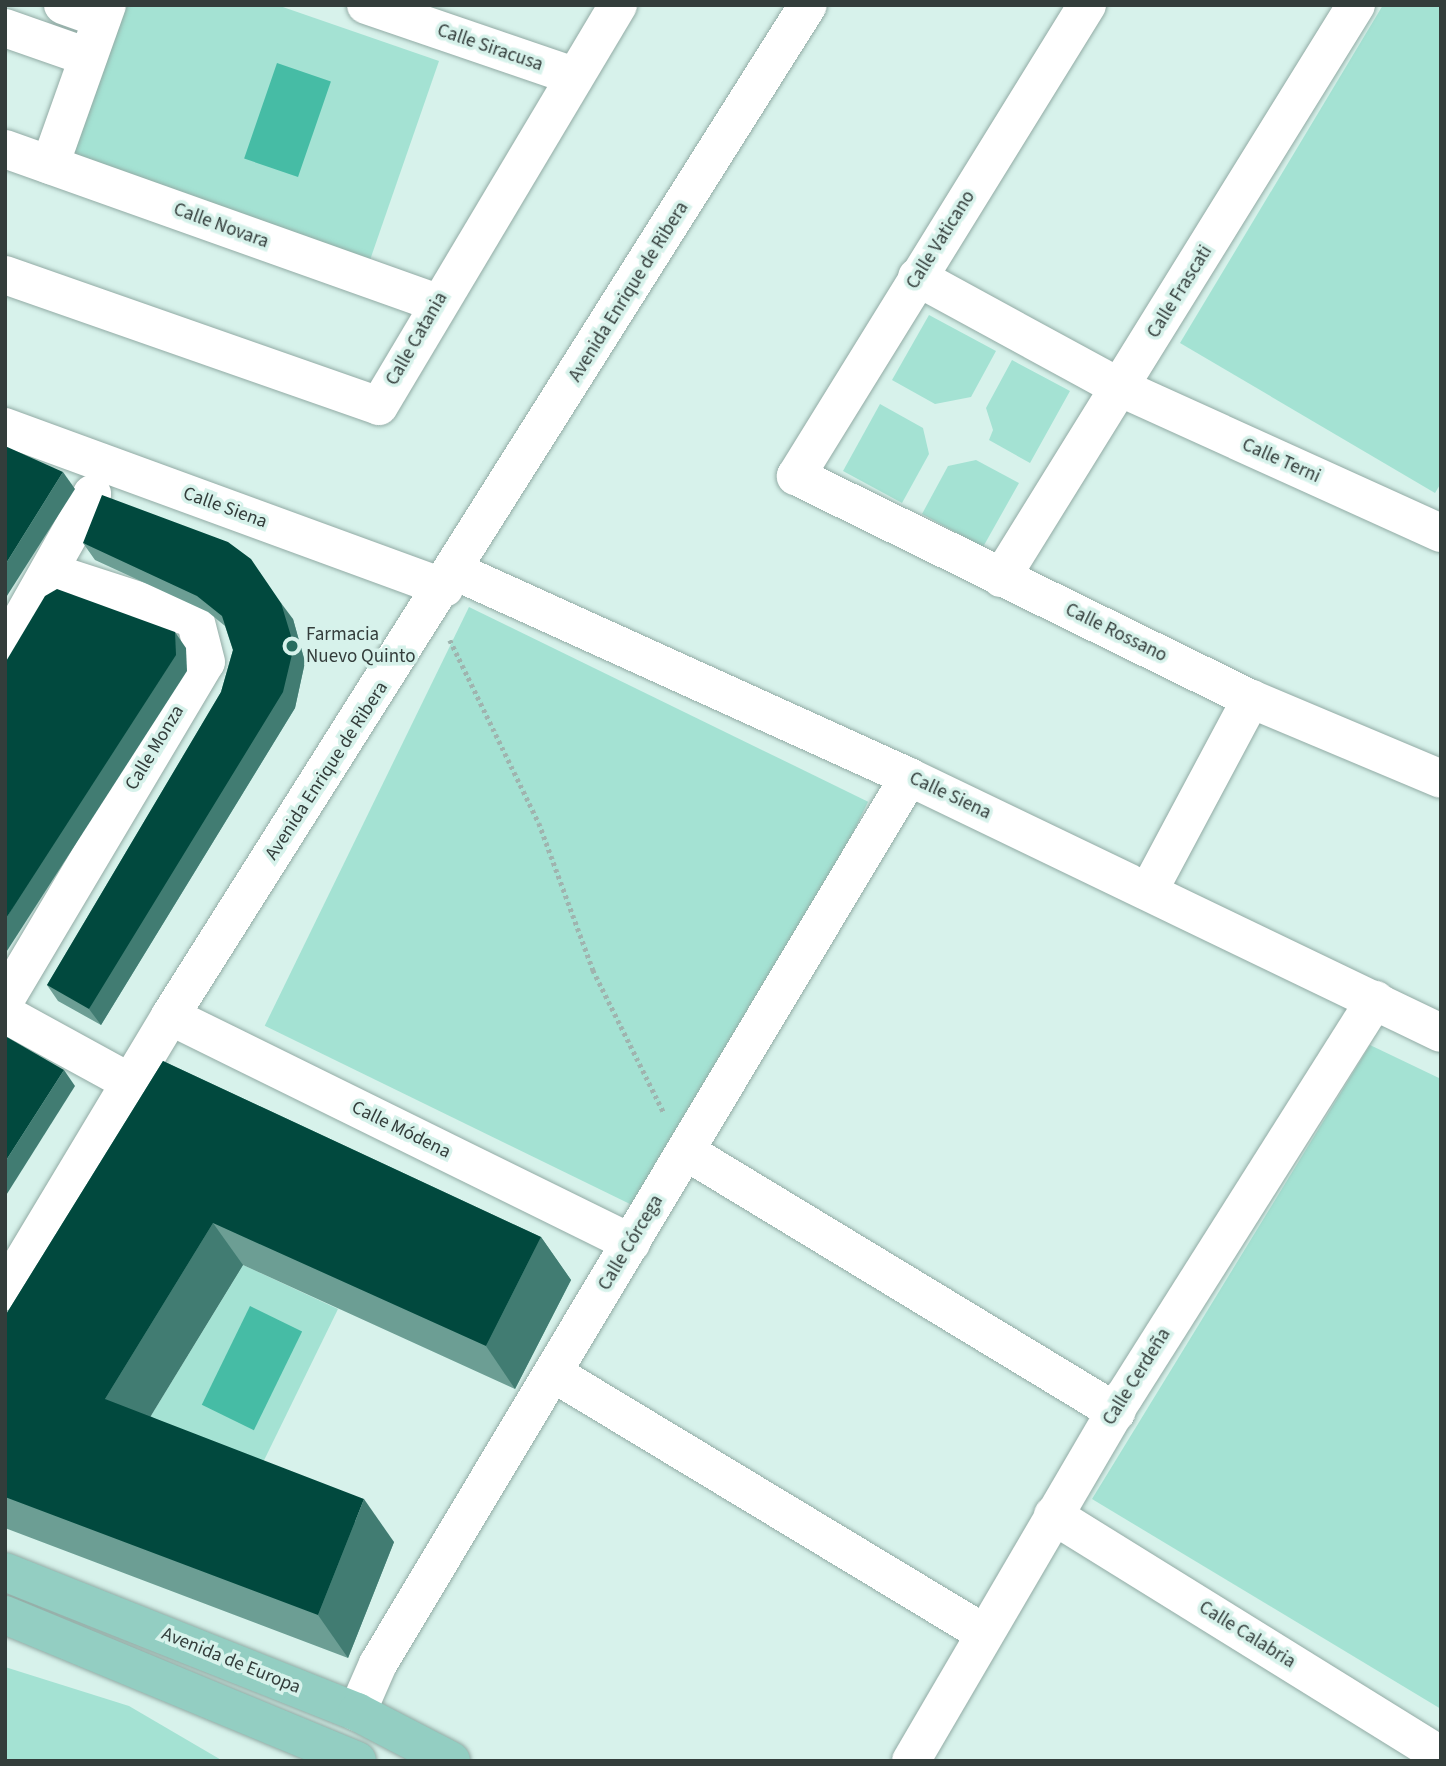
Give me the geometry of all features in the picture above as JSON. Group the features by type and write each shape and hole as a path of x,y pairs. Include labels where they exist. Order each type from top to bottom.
{"main road":[{"name":"Avenida de Europa","path":"5,1572 357,1712 451,1761"},
{"name":"Avenida de Europa","path":"5,1615 357,1761"}],"street":[{"path":"50,164 104,12 63,5"},
{"name":"Calle Siracusa","path":"366,5 573,76"},
{"name":"Calle Catania","path":"5,275 379,406 433,291 618,5"},
{"name":"Avenida Enrique de Ribera","path":"5,1291 170,1016 449,580 808,5"},
{"name":"Calle Vaticano","path":"796,476 1087,5"},
{"name":"Calle Frascati","path":"1001,578 1356,5"},
{"path":"5,29 88,57"},
{"name":"Calle Novara","path":"5,149 433,291"},
{"name":"Calle Terni","path":"917,277 1121,388 1441,533"},
{"name":"Calle Siena","path":"5,428 449,580 909,776 1441,1032"},
{"name":"Calle Rossano","path":"796,476 1251,699 1441,779"},
{"path":"5,648 53,573 92,494"},
{"name":"Calle Monza","path":"5,1000 206,662 195,619 53,573"},
{"path":"1149,890 1251,699"},
{"name":"Calle Córcega","path":"357,1712 378,1664 631,1243 677,1137 909,776"},
{"name":"Calle Cerdeña","path":"911,1761 982,1632 1053,1515 1375,1000"},
{"path":"5,1014 131,1083"},
{"name":"Calle Módena","path":"170,1016 631,1243"},
{"path":"677,1137 1116,1412"},
{"path":"553,1373 982,1632"},
{"name":"Calle Calabria","path":"1053,1515 1441,1756"}],"path":[{"path":"450,639 539,823 593,970 677,1137"}],"shaded area":[{"path":"124,5 277,5 439,61 370,260 70,157"},
{"path":"1383,5 1441,5 1441,483 1435,493 1180,343"},
{"path":"277,63 331,82 298,177 244,158"},
{"path":"929,315 996,351 971,397 935,404 892,380"},
{"path":"1012,360 1070,391 1030,463 989,440 993,430 986,408"},
{"path":"880,404 923,428 929,454 902,503 843,471"},
{"path":"976,460 1019,483 983,547 922,514 948,466"},
{"path":"469,607 868,802 664,1220 265,1026"},
{"path":"1370,1045 1441,1079 1441,1709 1092,1499"},
{"path":"243,1265 338,1309 251,1487 135,1442"},
{"path":"250,1306 302,1331 254,1430 202,1405"},
{"path":"5,1667 129,1706 223,1761 5,1761"}],"building":[{"path":"5,446 63,472 5,565"},
{"path":"102,495 228,542 251,559 281,603 294,646 283,692 89,1009 47,985 221,692 233,650 222,616 197,596 83,543"},
{"path":"57,589 175,632 176,655 5,920 5,663 45,596"},
{"path":"5,1036 64,1070 5,1162"},
{"path":"163,1061 541,1237 486,1346 213,1223 105,1399 364,1499 318,1615 5,1497 5,1316"}],"place":[{"name":"Farmacia Nuevo Quinto","path":"292,646"}]}
